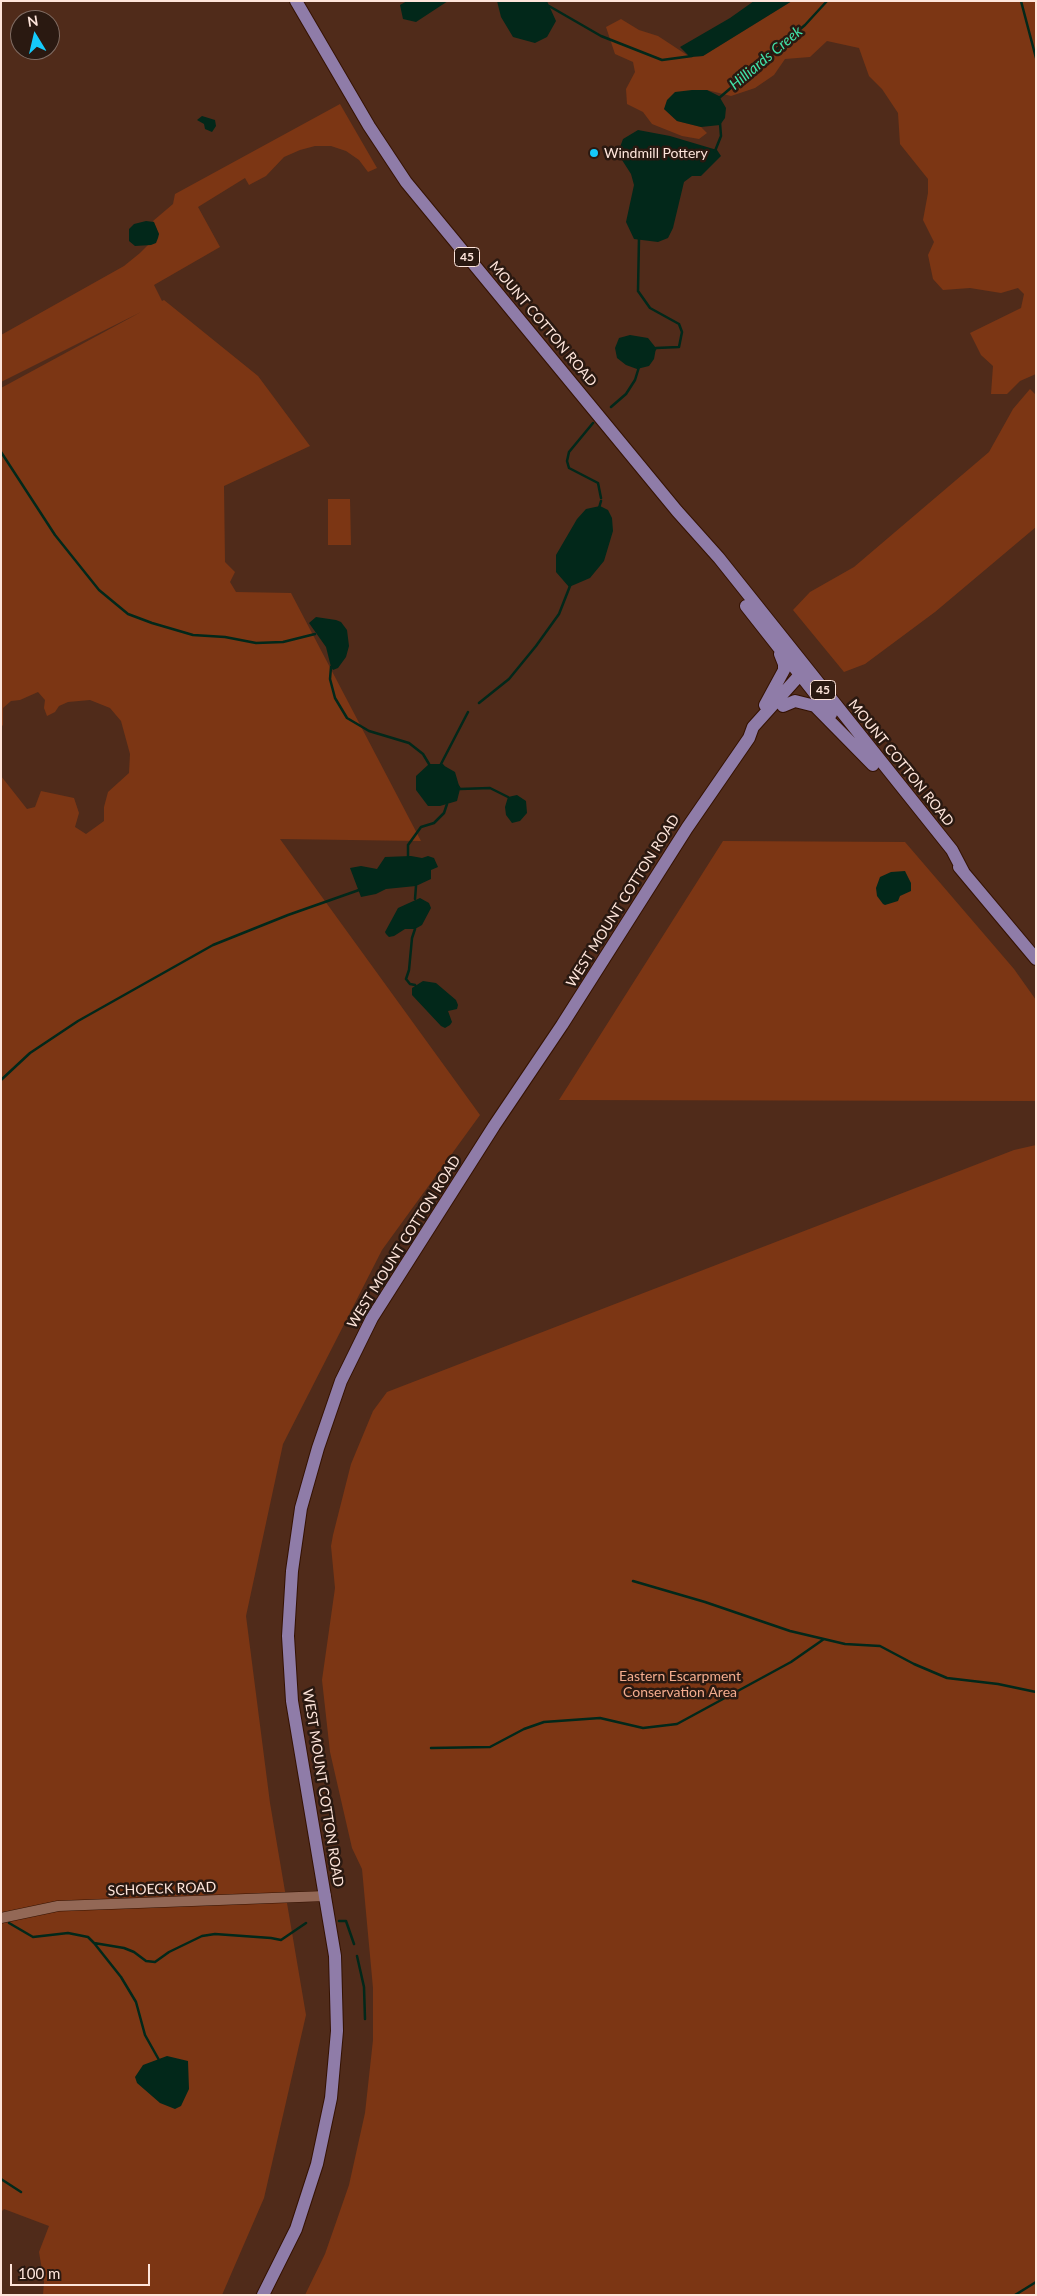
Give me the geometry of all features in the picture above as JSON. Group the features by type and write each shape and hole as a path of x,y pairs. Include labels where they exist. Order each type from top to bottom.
{"main road":[{"name":"MOUNT COTTON ROAD","path":"296,1 369,126 407,183 677,511 719,558 873,765 1036,959"},
{"name":"MOUNT COTTON ROAD","path":"677,511 710,559 775,645 805,674 952,850 964,873"},
{"path":"751,733 784,670 782,658 775,645"},
{"path":"751,733 805,674"},
{"path":"751,733 760,730 783,706 805,674"},
{"path":"783,706 795,701 815,706 873,765"},
{"name":"WEST MOUNT COTTON ROAD","path":"263,2295 296,2229 317,2164 331,2098 338,2031 335,1956 292,1701 288,1636 292,1571 301,1508 341,1382 372,1318 494,1126 562,1026 687,828 751,733"}],"street":[{"name":"SCHOECK ROAD","path":"1,1918 58,1906 326,1896"}],"green space":[{"path":"792,1 1036,1 1036,374 1020,381 1007,394 991,394 993,366 981,355 970,333 1021,308 1024,294 1018,288 1001,293 970,288 943,290 933,279 928,255 934,242 923,220 928,193 928,179 900,144 898,113 882,89 869,76 859,48 827,41 810,57 785,59 774,75 755,88 731,96 707,90 664,109 677,121 701,127 707,133 699,139 682,136 652,124 643,112 627,104 626,89 635,72 633,62 615,54 606,27 621,19 639,30 658,36 690,57 703,56"},
{"path":"340,104 377,168 368,172 359,160 346,151 331,146 315,146 284,157 266,176 249,185 245,178 198,207 220,247 154,285 162,301 164,300 258,376 310,446 224,486 225,562 235,572 230,582 236,592 291,593 421,841 280,839 480,1115 382,1250 283,1444 246,1616 270,1803 306,2015 264,2198 222,2295 43,2295 44,2282 39,2252 49,2226 4,2209 1,2212 1,776 27,809 35,807 41,791 74,798 79,813 75,827 86,834 104,821 104,807 108,792 129,773 130,754 121,721 110,708 90,700 68,702 59,706 55,712 47,716 44,708 45,700 38,692 20,700 11,701 3,708 3,725 1,727 1,388 141,312 1,382 1,335 124,266 159,234 153,221 173,204 175,194"},
{"path":"1030,389 1036,395 1036,527 935,612 865,664 844,672 793,610 810,592 854,567 989,452 1013,409"},
{"path":"328,499 350,499 351,545 328,545"},
{"path":"723,841 905,842 1014,969 1036,1000 1036,1101 559,1100"},
{"name":"Eastern Escarpment Conservation Area","path":"1036,1145 1036,2295 305,2295 325,2254 349,2185 365,2113 373,2040 373,1988 362,1869 352,1848 330,1752 322,1680 335,1588 331,1546 333,1535 351,1464 373,1411 387,1392 1014,1150"}],"shaded area":[{"path":"407,1 448,1 416,22 403,19 400,5"},
{"path":"497,1 547,1 556,21 547,37 535,43 513,37 501,17"},
{"path":"754,1 792,1 703,56 690,57 680,47 730,18"},
{"path":"707,90 719,96 726,108 725,118 720,125 701,127 677,121 664,109 667,100 675,92"},
{"path":"202,116 215,120 216,126 212,132 205,129 204,124 197,120"},
{"path":"638,130 670,136 717,150 721,156 701,176 692,176 684,182 673,228 668,238 658,242 634,239 626,222 634,185 631,174 622,160 619,150 623,139"},
{"path":"146,221 154,222 159,234 156,243 135,246 129,241 129,229 134,224"},
{"path":"630,335 648,338 656,348 654,359 649,366 637,369 626,365 617,358 615,348 619,338"},
{"path":"600,506 608,510 612,518 613,531 604,561 590,578 569,587 556,572 556,555 577,519 586,509"},
{"path":"316,617 341,622 347,630 349,646 346,657 338,668 333,670 326,647 309,623"},
{"path":"429,764 441,764 455,772 460,789 457,801 440,806 428,806 416,790 416,776"},
{"path":"517,795 526,801 527,813 520,821 512,823 506,815 505,807 508,797"},
{"path":"411,856 434,858 438,867 431,870 431,879 416,886 386,889 376,894 361,897 350,868 361,866 377,869 385,857"},
{"path":"905,871 911,883 911,891 900,896 898,901 883,904 877,896 876,888 880,877 891,872"},
{"path":"420,898 429,903 431,908 422,925 415,929 405,929 389,937 385,932 398,908"},
{"path":"423,981 436,983 456,1000 457,1009 448,1011 452,1022 445,1028 412,995 412,988"},
{"path":"167,2056 188,2061 189,2089 181,2106 175,2109 160,2103 137,2083 135,2077 143,2065"}],"waterway":[{"name":"Hilliards Creek","path":"719,98 805,25 827,1"},
{"path":"1021,1 1036,58"},
{"path":"546,6 601,36 662,60 692,56"},
{"name":"Hilliards Creek","path":"715,151 721,136 720,123"},
{"name":"Hilliards Creek","path":"639,238 638,291 650,308 679,324 682,332 679,347 656,348 654,350"},
{"name":"Hilliards Creek","path":"611,407 626,394 635,380 639,367"},
{"path":"593,423 569,452 567,461 569,468 598,483 601,498"},
{"path":"1,452 55,535 99,590 128,614 193,635 225,637 256,643 283,642 315,634"},
{"path":"599,508 601,501"},
{"path":"479,703 509,679 536,646 559,614 570,586"},
{"path":"331,667 330,679 335,698 347,718 369,731 409,743 423,754 429,764"},
{"path":"443,766 441,764 468,712"},
{"path":"458,786 460,789 490,788 508,797"},
{"path":"408,856 408,845 421,827 434,823 444,813 447,804"},
{"path":"415,899 416,886"},
{"path":"1,1080 30,1053 78,1021 213,945 288,915 359,890"},
{"path":"415,929 406,979 410,984 415,985"},
{"path":"633,1581 705,1602 790,1631 845,1644 880,1646 914,1664 947,1678 998,1684 1036,1692"},
{"path":"431,1748 490,1747 524,1729 544,1722 600,1718 643,1728 677,1724 791,1662 824,1639"},
{"path":"339,1921 346,1921 354,1944"},
{"path":"9,1923 33,1937 68,1933 88,1937 121,1977 136,2002 145,2035 159,2060"},
{"path":"94,1943 124,1948 134,1952 146,1961 155,1962 169,1952 202,1936 215,1934 281,1940 306,1923"},
{"path":"357,1956 364,1987 365,2019"},
{"path":"1,2179 21,2192"},
{"path":"1015,2295 1036,2282"}],"place":[{"name":"Windmill Pottery","path":"594,153"}]}
